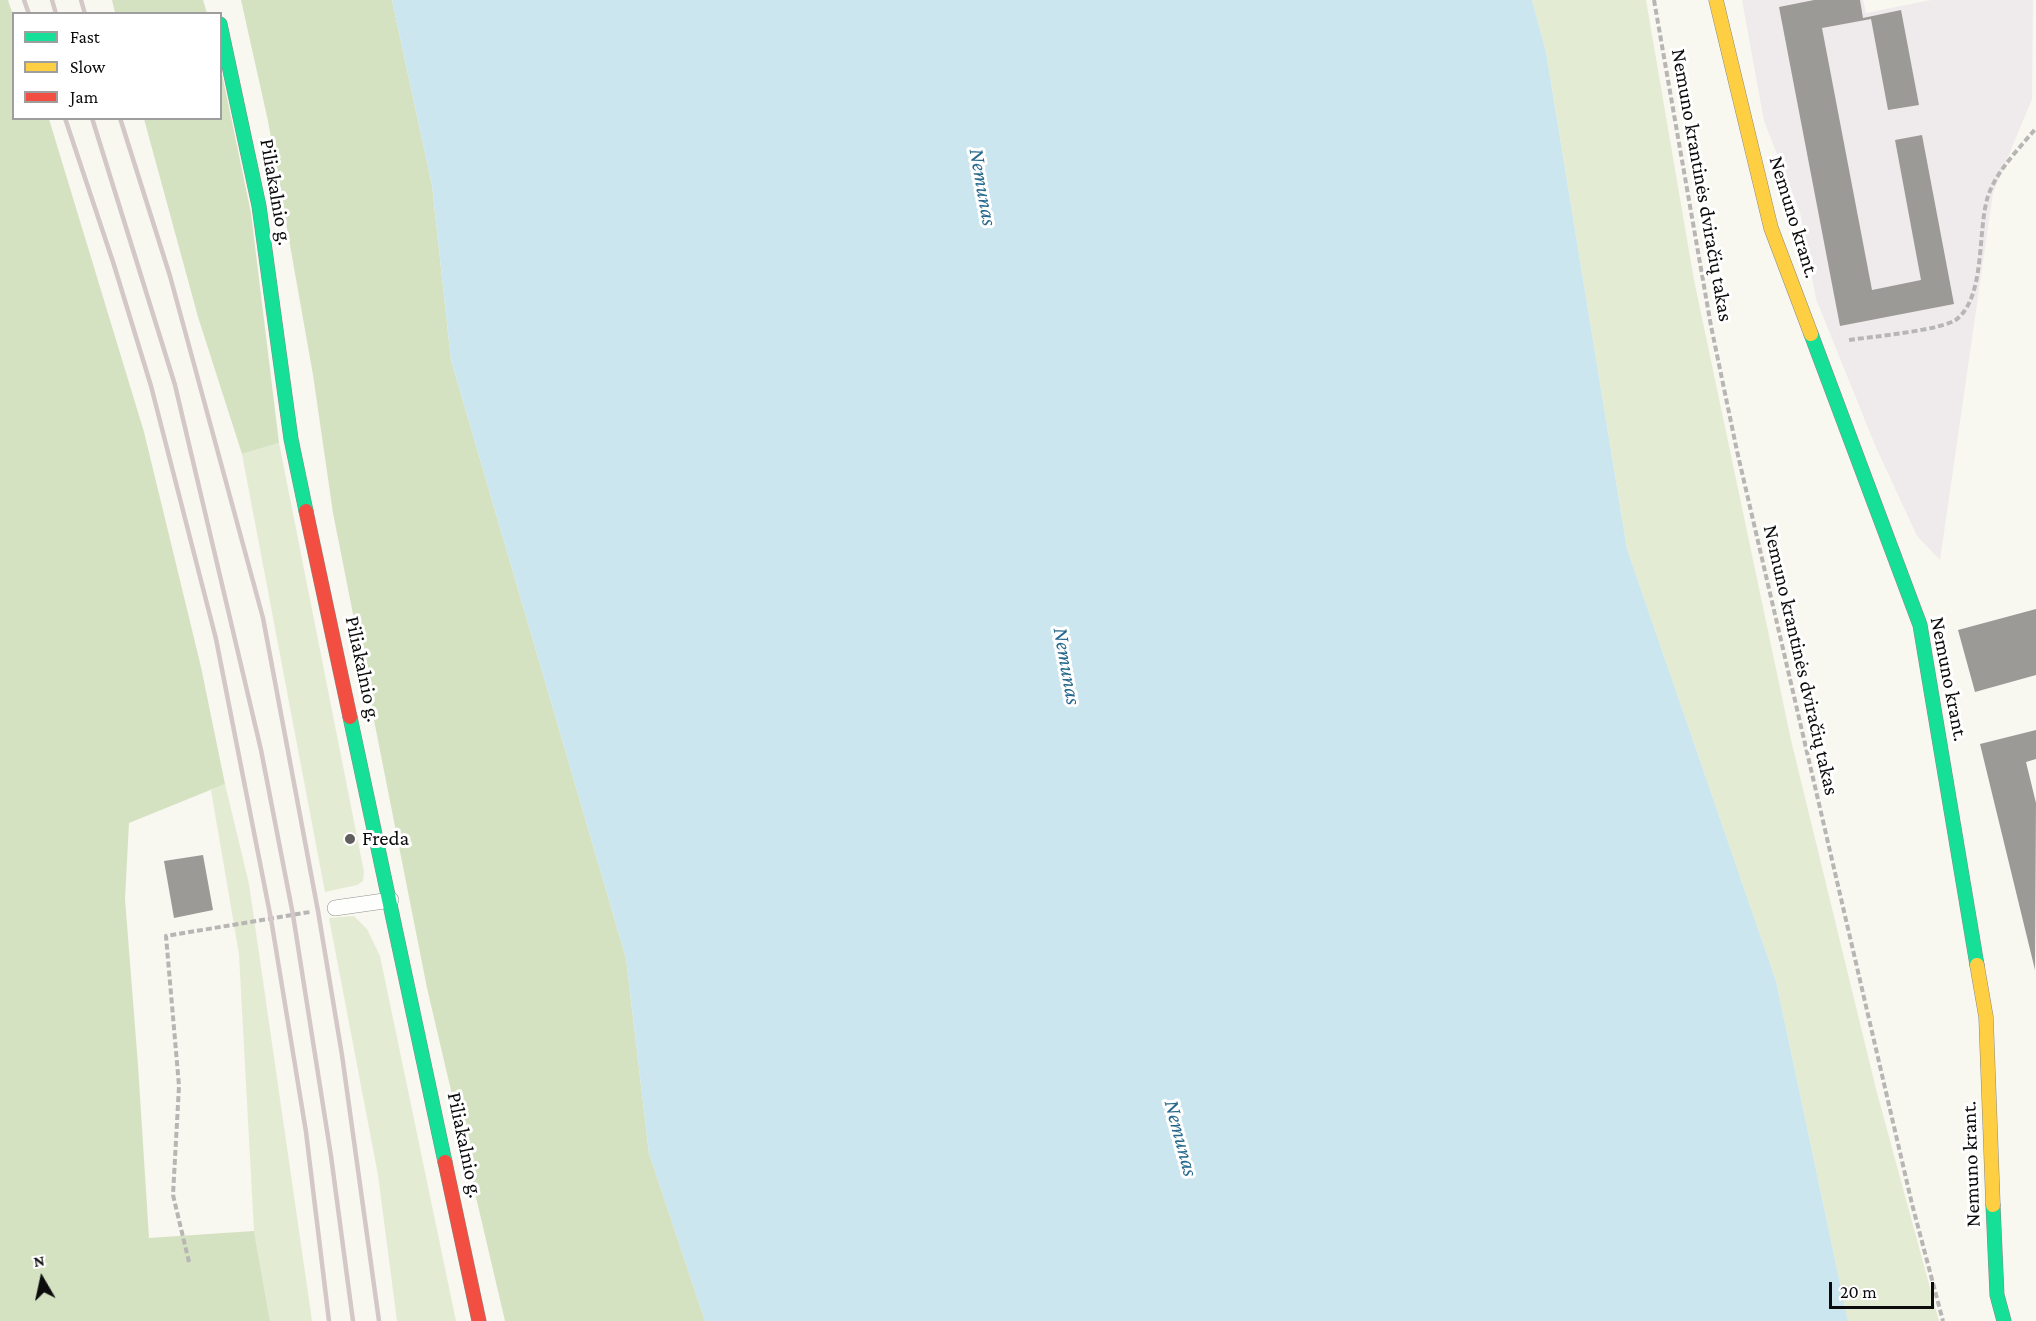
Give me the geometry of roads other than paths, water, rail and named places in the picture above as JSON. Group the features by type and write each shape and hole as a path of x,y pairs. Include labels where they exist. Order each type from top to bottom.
{"street":[{"name":"Nemuno krant.","path":"1716,0 1772,228 1920,625 1986,1017 1997,1296 2004,1321"},
{"name":"Piliakalnio g.","path":"222,33 259,206 291,439 479,1321"}],"lane":[{"path":"334,908 391,900"}],"water":[{"name":"Nemunas","path":"392,0 1532,0 1546,52 1627,549 1776,981 1848,1321 705,1321 649,1153 626,958 451,360 432,185"}],"railway":[{"path":"24,0 28,12"},
{"path":"52,0 55,12"},
{"path":"81,0 84,12"},
{"path":"66,120 151,386 216,639 271,919 306,1132 329,1321"},
{"path":"93,120 175,385 261,750 293,915 331,1156 353,1321"},
{"path":"121,120 170,276 263,618 318,911 342,1055 379,1321"}],"place":[{"name":"Freda","path":"350,839"}]}
